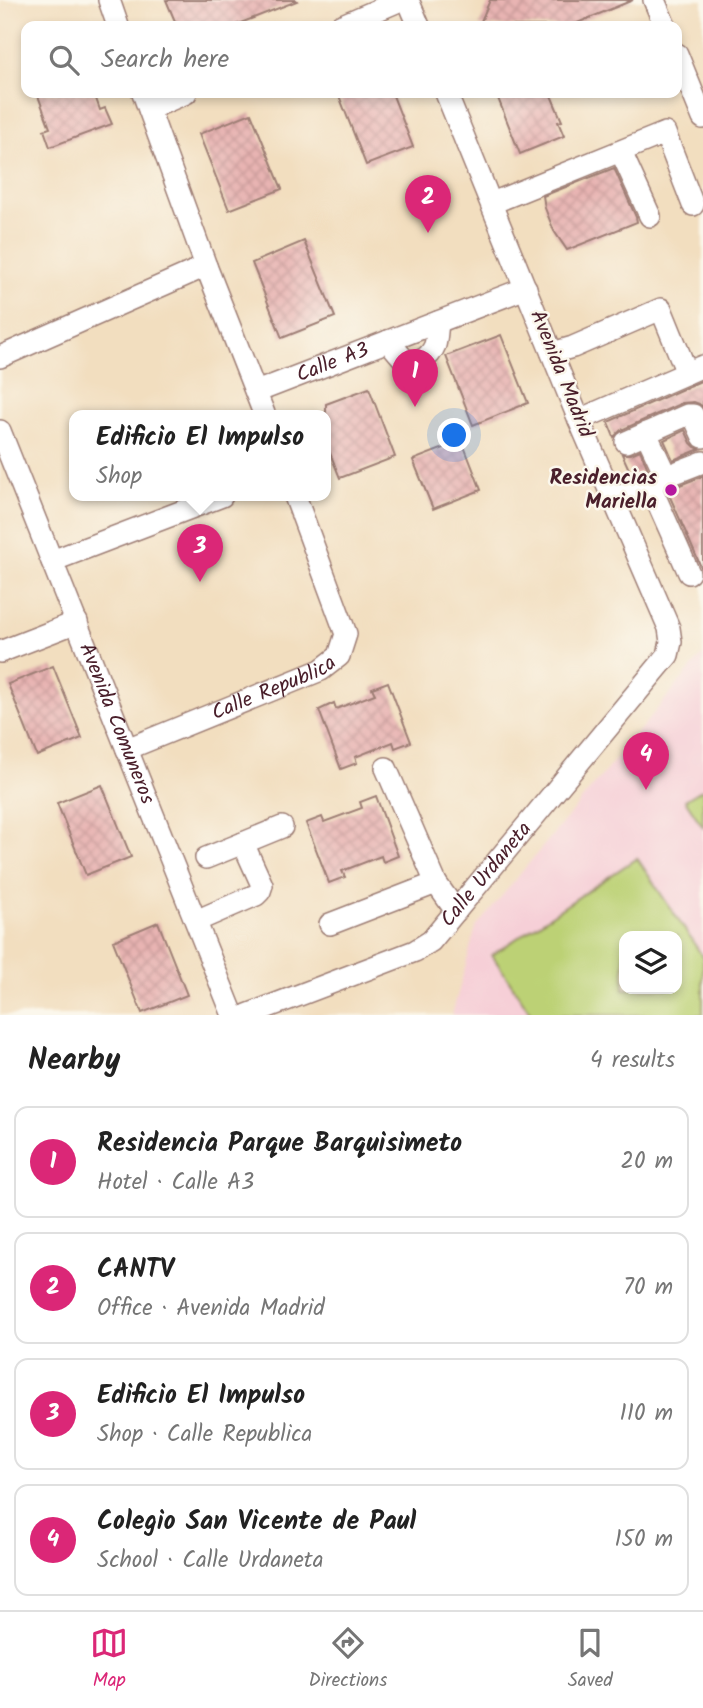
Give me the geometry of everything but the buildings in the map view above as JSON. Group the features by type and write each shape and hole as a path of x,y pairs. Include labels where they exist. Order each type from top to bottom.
{"street":[{"path":"109,0 116,21"},
{"path":"352,21 401,0"},
{"path":"408,0 417,21"},
{"path":"654,0 663,21"},
{"path":"682,66 703,118"},
{"name":"Avenida Madrid","path":"448,98 612,500 668,628 671,642 668,655"},
{"path":"146,101 206,266 263,410"},
{"path":"492,203 665,133 693,205"},
{"path":"621,152 650,216"},
{"path":"0,357 206,266"},
{"name":"Calle A3","path":"256,392 526,288"},
{"path":"552,354 661,309 695,370 579,420"},
{"path":"388,341 402,357 420,361 433,350 438,322"},
{"path":"626,442 687,415 693,415 696,419 703,437"},
{"name":"Avenida Comuneros","path":"0,431 233,1015"},
{"path":"646,433 657,479 689,573"},
{"path":"612,500 703,462"},
{"path":"52,561 209,501"},
{"name":"Calle Republica","path":"127,749 321,670 339,656 346,634 297,501"},
{"path":"0,652 77,622"},
{"name":"Calle Urdaneta","path":"247,1015 424,947 668,655"},
{"path":"386,768 436,883 456,911"},
{"path":"206,858 282,827"},
{"path":"196,921 260,891 262,885 243,843"},
{"path":"330,924 436,883"}],"shaded area":[{"path":"703,654 703,1015 452,1015 476,927"}],"green space":[{"path":"703,789 703,827 685,800"},
{"path":"637,858 703,957 703,1015 532,1015 492,955"}],"place":[{"name":"CANTV","path":"428,233"},
{"name":"Residencia Parque Barquisimeto","path":"415,407"},
{"name":"Residencias Mariella","path":"671,490"},
{"name":"Edificio El Impulso","path":"200,582"},
{"name":"Colegio San Vicente de Paul","path":"646,790"}]}
